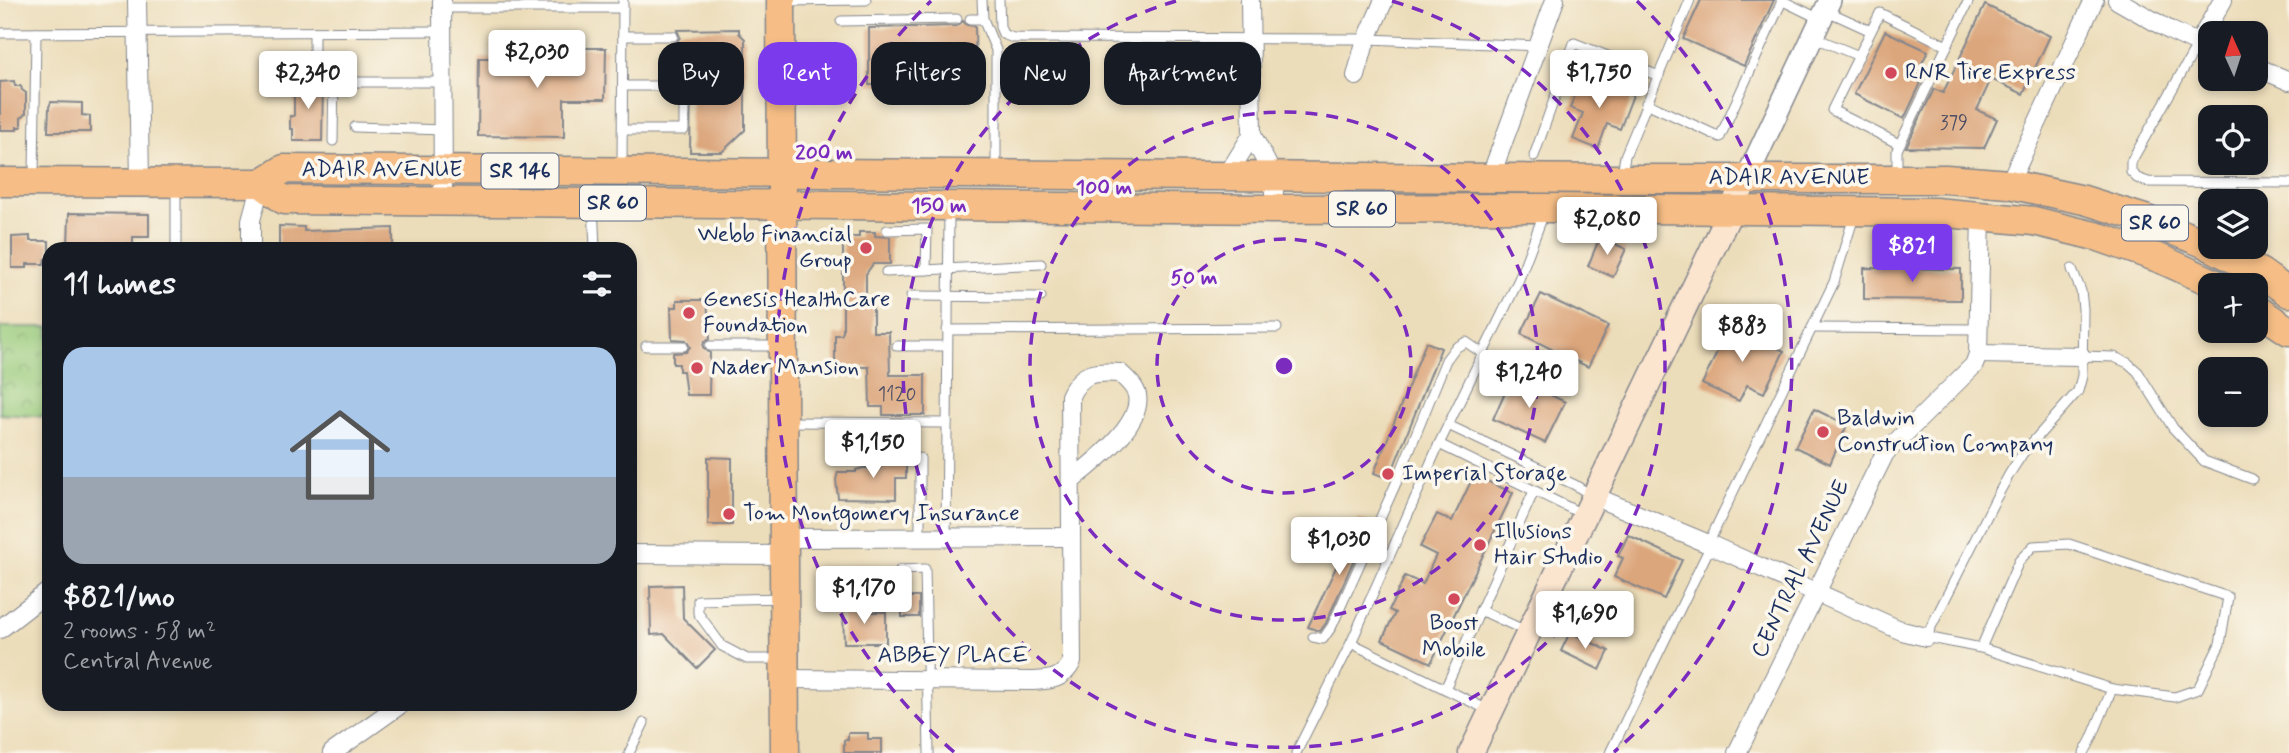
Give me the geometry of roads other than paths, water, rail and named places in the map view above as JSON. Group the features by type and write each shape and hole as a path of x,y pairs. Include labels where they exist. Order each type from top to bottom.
{"main road":[{"path":"781,0 785,753"},
{"name":"ADAIR AVENUE","path":"0,182 261,183 284,170 1622,179 1897,178 2009,184 2084,201 2145,219 2206,244 2260,273 2289,293"},
{"path":"1471,753 1747,177"},
{"name":"ADAIR AVENUE","path":"261,183 284,200 1274,209 1732,209 1981,215 2034,221 2099,237 2161,259 2198,276"},
{"path":"2268,317 2289,331"}],"street":[{"path":"137,0 140,182"},
{"path":"1250,0 1252,135 1273,177 1274,209"},
{"path":"1356,76 1384,0"},
{"path":"1490,178 1555,0"},
{"path":"2009,184 2094,0"},
{"path":"2117,0 2198,43"},
{"path":"2214,21 2223,0"},
{"path":"442,4 443,201"},
{"path":"1747,177 1822,17"},
{"path":"2268,72 2289,81"},
{"path":"1222,176 1234,164 1252,135"},
{"path":"251,242 251,220 261,183"},
{"path":"1981,215 1978,354 2081,356"},
{"name":"CENTRAL AVENUE","path":"1737,753 1885,453 1974,365 1978,354"},
{"name":"ABBEY PLACE","path":"785,669 928,680 1054,680 1067,672 1072,662 1070,396 1075,385 1084,376 1101,372 1120,373 1137,393 1137,408 1130,423 1109,448 1071,481"},
{"path":"1588,505 1709,544 1902,631 1926,637"},
{"path":"637,554 920,538 1070,537"},
{"path":"0,629 42,596"},
{"path":"332,753 391,711"}],"lane":[{"path":"781,0 866,0"},
{"path":"982,0 983,19 996,50 995,175"},
{"path":"999,0 1000,27 1003,34 1013,38 1368,39 1538,46"},
{"path":"1622,179 1625,156 1690,0"},
{"path":"1646,103 1720,136 1781,0 1822,17 1871,31"},
{"path":"1897,178 1899,144 1969,0"},
{"path":"442,4 623,4 622,172"},
{"path":"1899,144 1832,110 1880,13 1947,46"},
{"path":"1822,17 1859,56"},
{"path":"841,21 957,19"},
{"path":"970,19 983,19"},
{"path":"0,33 442,31"},
{"path":"314,32 314,70 334,70 333,141"},
{"path":"34,182 36,33"},
{"path":"623,36 673,36"},
{"path":"1534,156 1574,43 1659,76"},
{"path":"2198,56 2131,162 2131,172 2137,178 2148,182 2289,183"},
{"path":"356,82 442,82"},
{"path":"623,86 684,86 684,130 623,130"},
{"path":"355,127 443,130"},
{"path":"176,183 176,242"},
{"path":"592,203 595,242"},
{"path":"946,538 949,205"},
{"path":"1296,753 1351,643 1439,444 1519,279 1546,208"},
{"path":"1610,753 1834,282 1855,211"},
{"path":"887,230 927,229 926,270"},
{"path":"886,272 1041,264"},
{"path":"1981,648 2019,561 2033,546 2070,544 2228,597 2220,644 2198,689 2175,697 2112,689 1981,648 1926,637 1995,500 2023,453 2078,391 2082,376 2081,291 2073,269"},
{"path":"911,296 1041,297"},
{"path":"947,330 1277,328"},
{"path":"1812,328 1978,329"},
{"path":"1313,637 1322,639 1332,626 1397,481 1446,360 1455,348 1466,342 1482,353"},
{"path":"646,346 683,346"},
{"path":"710,346 782,346"},
{"path":"897,346 947,346"},
{"path":"2081,356 2114,357 2128,363 2138,372 2173,428 2204,461 2252,479"},
{"path":"783,422 947,424"},
{"path":"1448,425 1575,485 1588,505"},
{"path":"1439,444 1534,491 1588,505"},
{"path":"920,458 920,538"},
{"path":"1445,689 1534,491"},
{"path":"900,570 925,569 929,753"},
{"path":"784,598 698,600 698,613 722,646 747,659 785,669"},
{"path":"1480,610 1529,632"},
{"path":"1351,643 1491,712"},
{"path":"2084,753 2112,689"},
{"path":"629,753 644,723"}],"place":[{"name":"RNR Tire Express","path":"1891,73"},
{"name":"Webb Financial Group","path":"866,248"},
{"name":"Genesis HealthCare Foundation","path":"689,313"},
{"name":"Nader Mansion","path":"697,368"},
{"name":"Baldwin Construction Company","path":"1823,432"},
{"name":"Imperial Storage","path":"1388,474"},
{"name":"Tom Montgomery Insurance","path":"729,514"},
{"name":"Illusions Hair Studio","path":"1480,545"},
{"name":"Boost Mobile","path":"1454,599"}]}
